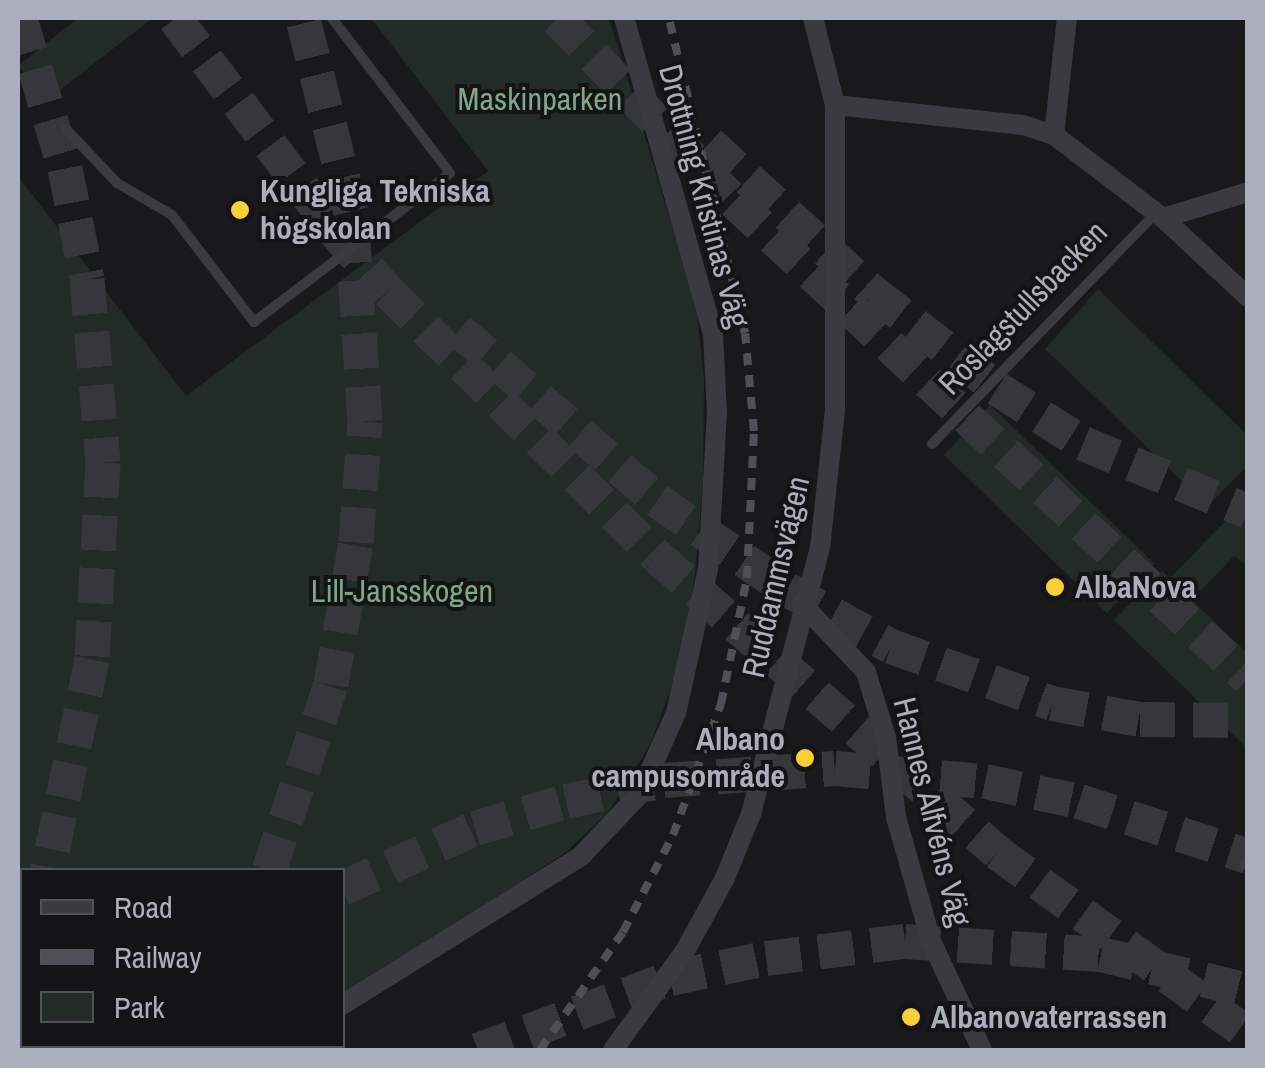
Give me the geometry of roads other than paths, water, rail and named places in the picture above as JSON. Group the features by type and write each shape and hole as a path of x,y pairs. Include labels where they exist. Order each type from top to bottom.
{"street":[{"name":"Drottning Kristinas Väg","path":"345,1003 581,856 639,795 676,713 708,570 717,414 713,334 624,18"},
{"name":"Ruddammsvägen","path":"613,1050 685,951 725,878 751,814 802,604 820,548 836,410 835,106 813,18"},
{"path":"1054,135 1067,18"},
{"name":"Roslagstullsbacken","path":"835,106 1023,125 1054,135 1160,215 1248,297"},
{"path":"1160,215 1248,192"},
{"name":"Hannes Alfvéns Väg","path":"802,604 866,672 886,738 896,817 931,941 982,1050"}],"lane":[{"path":"66,130 117,183 172,215 254,322 450,173 332,18"},
{"name":"Roslagstullsbacken","path":"932,444 1160,215"}],"tunnel":[{"path":"20,18 65,168 87,279 103,462 92,659 48,868"},
{"path":"175,18 334,230 388,291 657,556 997,852 1248,1034"},
{"path":"270,868 331,684 356,542 365,421 351,211 303,18"},
{"path":"557,18 734,201 1248,678"},
{"path":"709,143 873,292 997,388 1083,443 1248,511"},
{"path":"459,330 657,500 787,589 891,646 1052,703 1140,719 1248,720"},
{"path":"345,887 475,828 566,801 664,780 835,768 985,781 1079,801 1248,856"},
{"path":"478,1050 670,978 766,958 905,941 1101,954 1248,990"},
{"path":"18,965 20,958"}],"railway":[{"path":"540,1050 623,932 673,835 721,704 747,578 754,431 745,333 669,18"},
{"path":"124,1048 127,1050"}],"place":[{"name":"Kungliga Tekniska högskolan","path":"240,210"},
{"name":"AlbaNova","path":"1055,587"},
{"name":"Albano campusområde","path":"805,758"},
{"name":"Albanovaterrassen","path":"911,1017"}],"park label":[{"name":"Maskinparken","path":"540,99"},
{"name":"Lill-Jansskogen","path":"402,591"}]}
